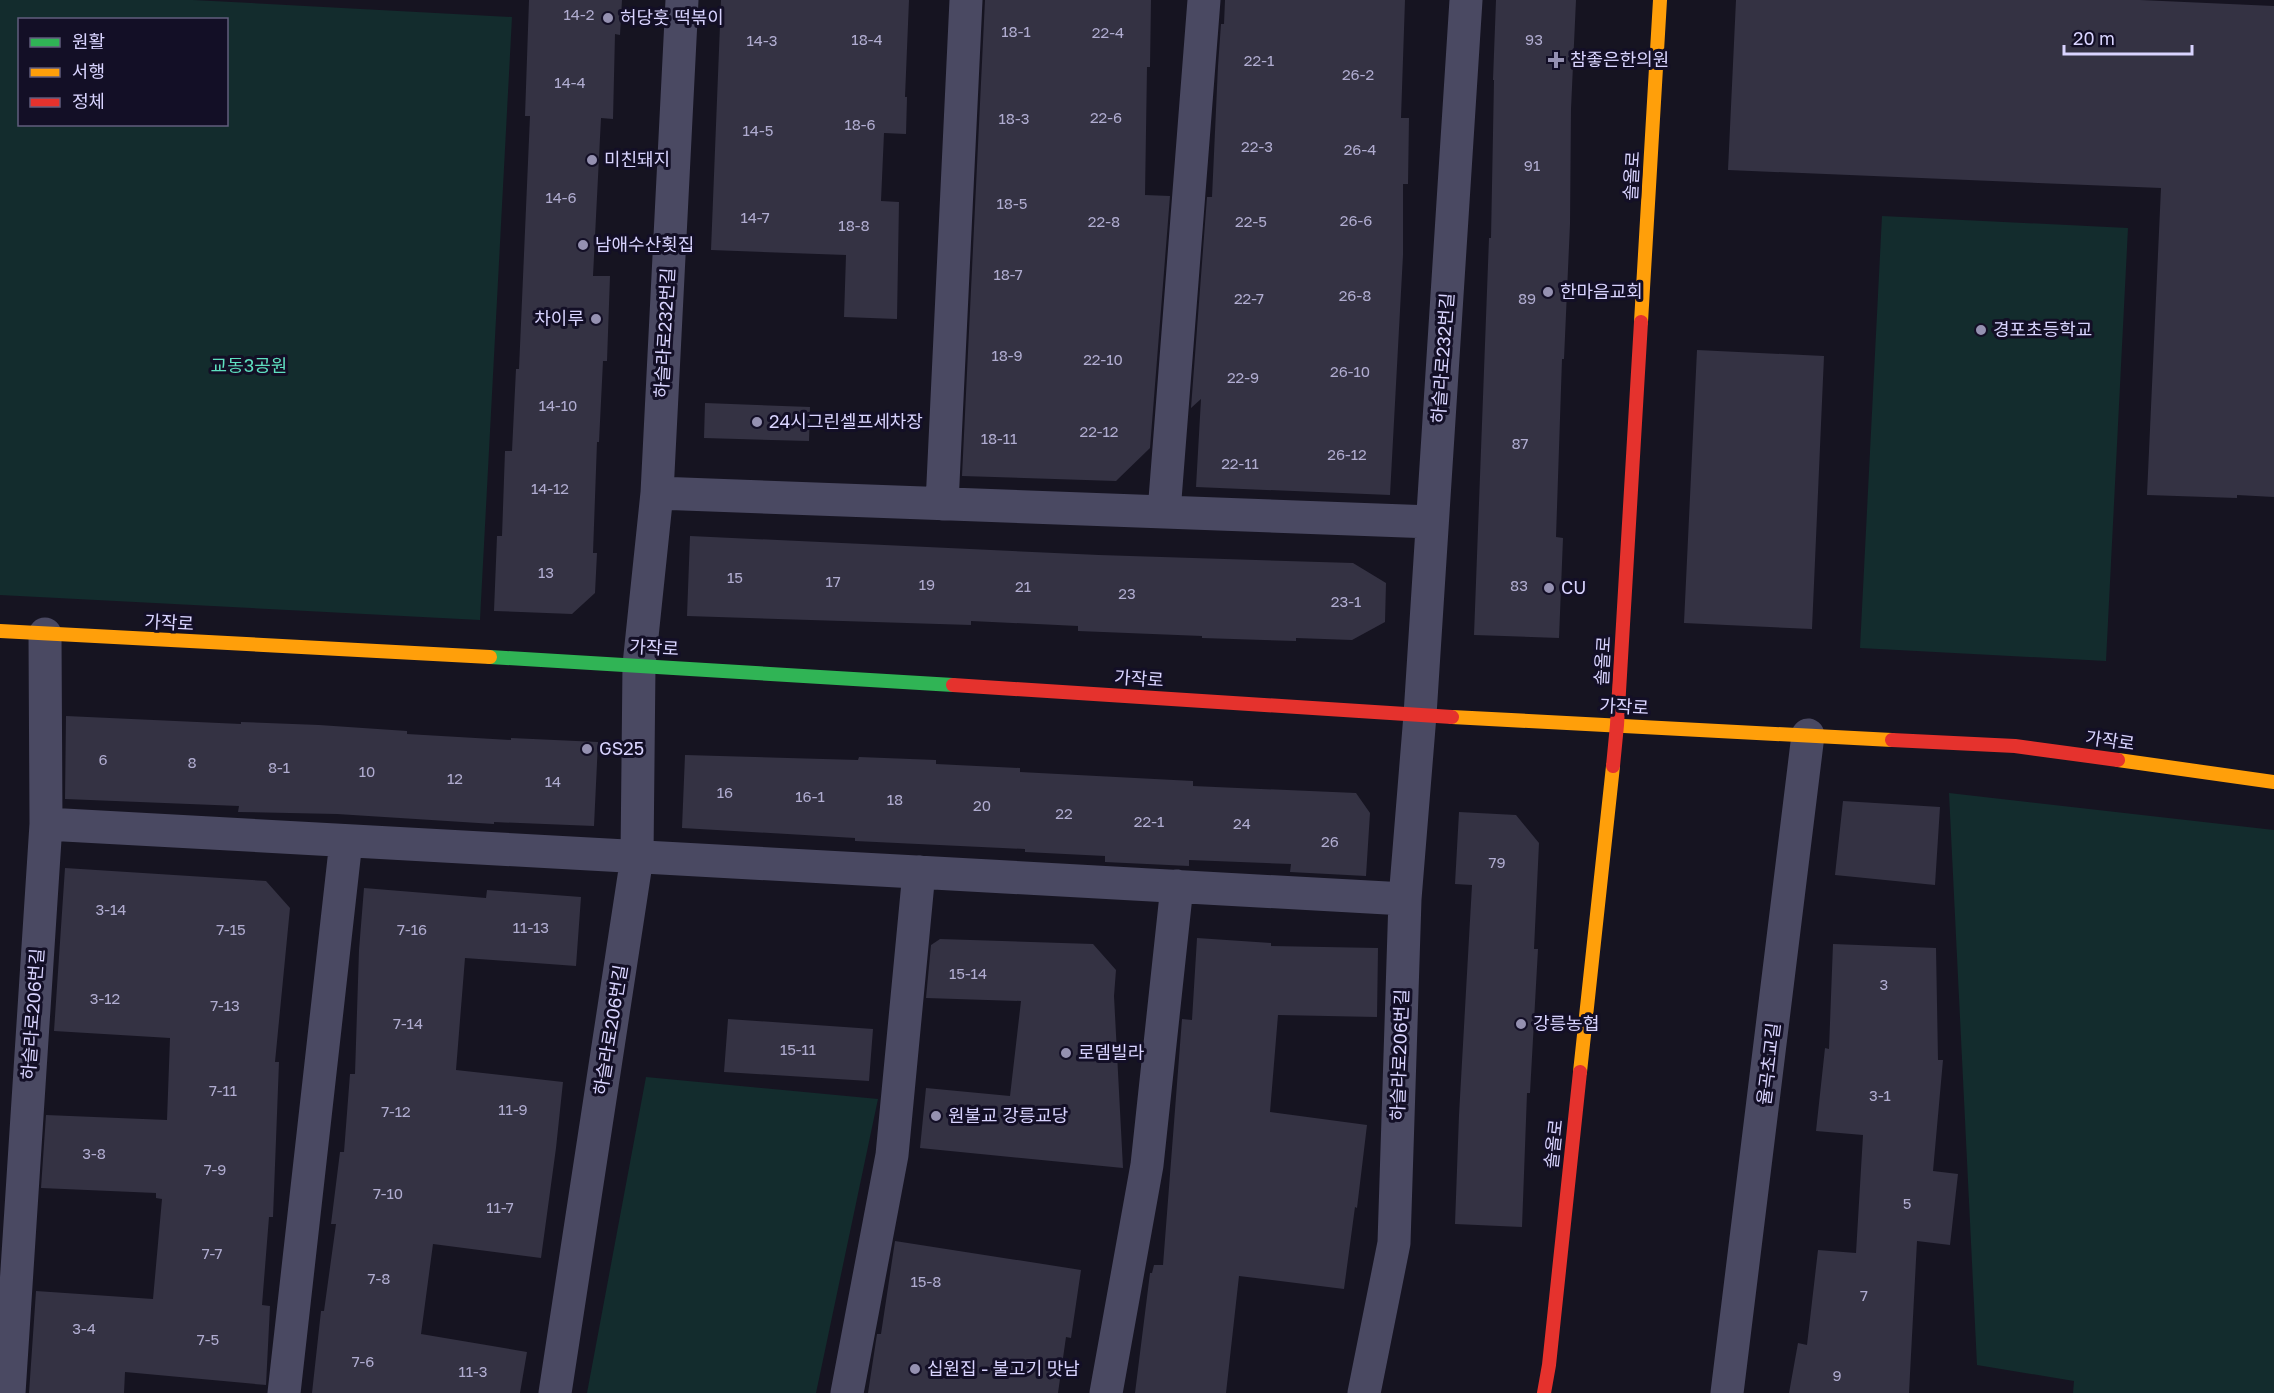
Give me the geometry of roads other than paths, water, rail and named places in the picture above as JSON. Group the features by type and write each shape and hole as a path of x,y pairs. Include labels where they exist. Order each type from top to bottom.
{"street":[{"name":"하슬라로232번길","path":"639,665 657,493 682,0"},
{"path":"942,504 966,0"},
{"path":"1164,512 1204,0"},
{"name":"하슬라로232번길","path":"1420,715 1466,0"},
{"name":"솔올로","path":"1544,1393 1617,725 1660,0"},
{"path":"657,493 1432,522"},
{"name":"가작로","path":"0,631 639,665 1420,715 2015,746 2274,782"},
{"name":"하슬라로206번길","path":"9,1393 46,824 45,634"},
{"name":"하슬라로206번길","path":"555,1393 637,857 639,665"},
{"name":"하슬라로206번길","path":"1364,1393 1394,1243 1405,899 1420,715"},
{"name":"율곡초교길","path":"1727,1393 1808,735"},
{"path":"46,824 1405,899"},
{"path":"284,1393 346,841"},
{"path":"847,1393 892,1155 919,872"},
{"path":"1106,1393 1147,1165 1177,886"}],"place":[{"name":"허당훗 떡볶이","path":"608,18"},
{"name":"참좋은한의원","path":"1556,60"},
{"name":"미친돼지","path":"592,160"},
{"name":"남애수산횟집","path":"583,245"},
{"name":"한마음교회","path":"1548,292"},
{"name":"차이루","path":"596,319"},
{"name":"경포초등학교","path":"1981,330"},
{"name":"24시그린셀프세차장","path":"757,422"},
{"name":"CU","path":"1549,588"},
{"name":"GS25","path":"587,749"},
{"name":"강릉농협","path":"1521,1024"},
{"name":"로뎀빌라","path":"1066,1053"},
{"name":"원불교 강릉교당","path":"936,1116"},
{"name":"십원집 - 불고기 맛남","path":"915,1369"}],"park label":[{"name":"교동3공원","path":"249,366"}]}
